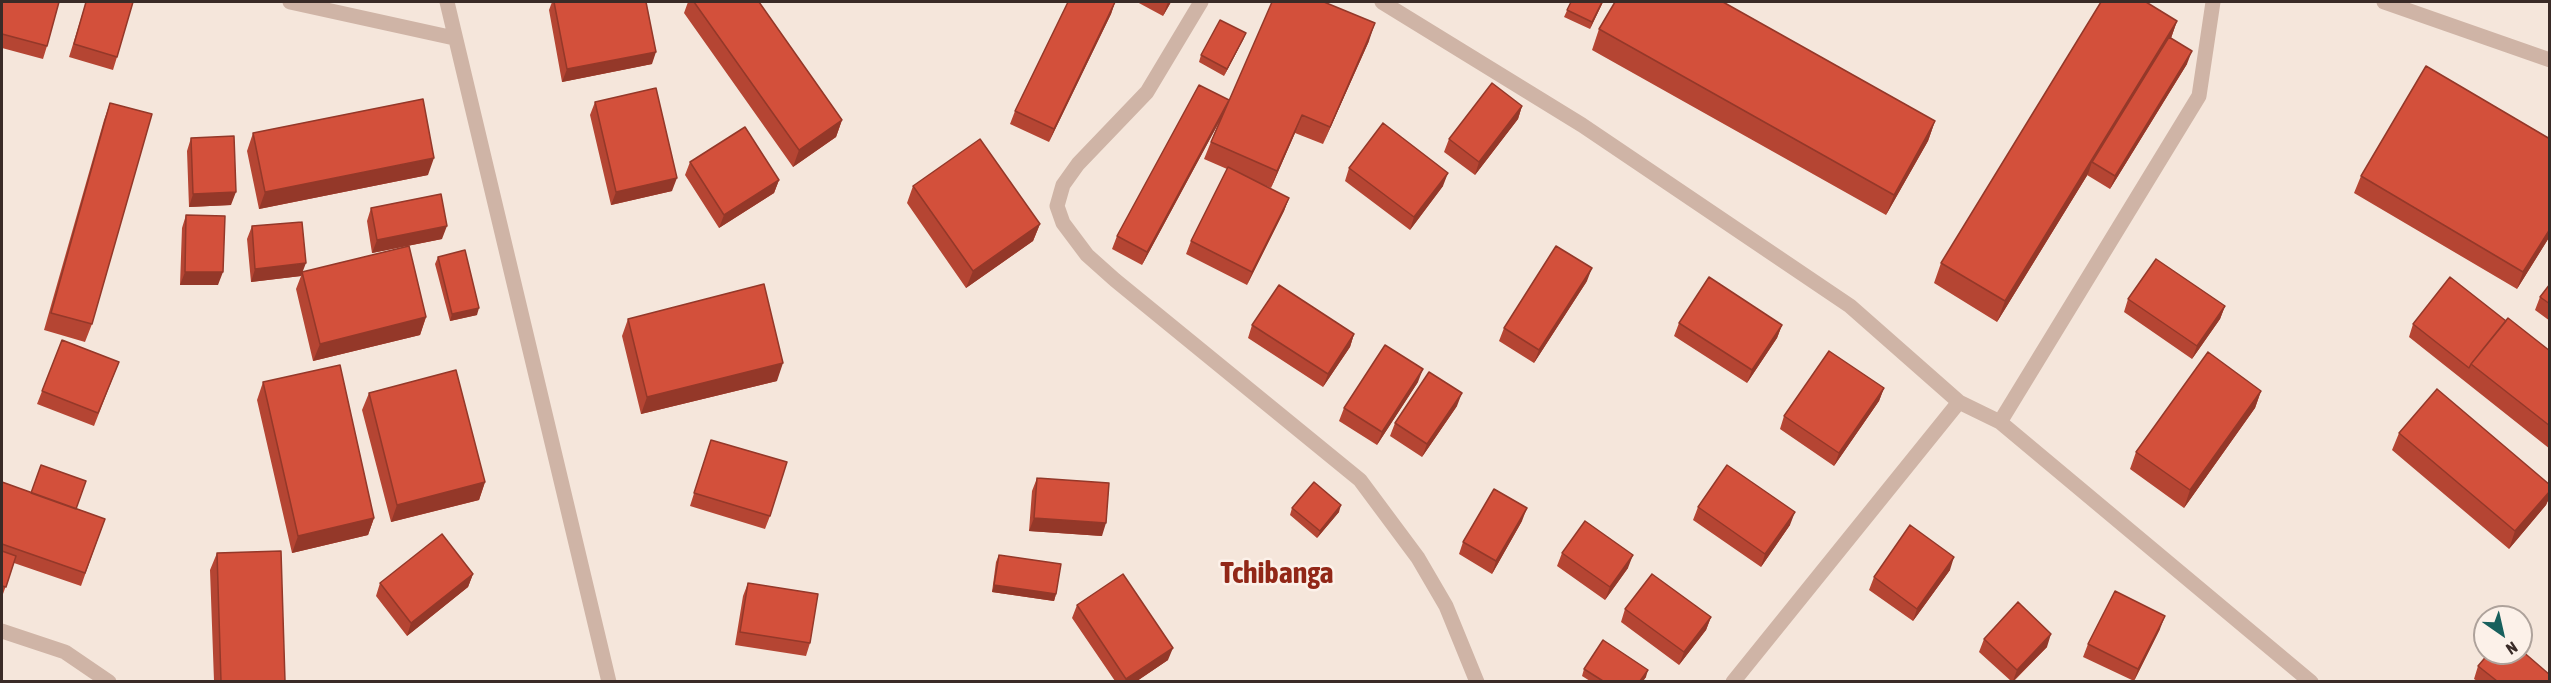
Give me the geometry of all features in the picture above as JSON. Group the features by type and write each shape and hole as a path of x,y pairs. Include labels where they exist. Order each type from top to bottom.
{"street":[{"path":"290,2 454,38"},
{"path":"447,2 609,681"},
{"path":"1201,2 1147,92 1086,156 1063,185 1057,206 1063,223 1087,255 1115,280 1360,480 1418,558 1446,606 1477,681"},
{"path":"1382,2 1582,125 1850,306 1959,402 2000,422 2311,681"},
{"path":"2000,422 2199,96 2213,2"},
{"path":"2384,2 2550,60"},
{"path":"1733,681 1959,402"},
{"path":"2,631 65,652 109,681"}],"building":[{"path":"2,2 59,2 47,46 2,34"},
{"path":"86,2 133,2 117,57 74,44"},
{"path":"554,2 646,2 656,52 567,69"},
{"path":"694,2 759,2 842,120 799,150"},
{"path":"1068,2 1115,2 1054,129 1015,111"},
{"path":"1272,2 1324,2 1375,23 1330,127 1302,115 1277,171 1211,142"},
{"path":"1571,2 1602,2 1592,22 1567,10"},
{"path":"1615,2 1723,2 1935,121 1894,195 1599,29"},
{"path":"2101,2 2146,2 2177,21 2005,301 1941,263"},
{"path":"1220,20 1246,33 1227,69 1201,55"},
{"path":"2169,37 2192,51 2115,176 2092,162"},
{"path":"2426,66 2550,139 2550,229 2523,272 2361,176"},
{"path":"1492,83 1522,106 1479,162 1449,139"},
{"path":"1199,85 1229,100 1147,252 1117,236"},
{"path":"656,88 677,178 616,192 595,102"},
{"path":"423,99 434,158 265,192 253,133"},
{"path":"110,103 152,114 92,324 51,313"},
{"path":"1383,123 1448,173 1414,217 1349,168"},
{"path":"745,127 779,180 724,215 690,162"},
{"path":"234,136 236,192 193,194 191,138"},
{"path":"980,139 1040,224 973,271 913,186"},
{"path":"1228,167 1289,198 1252,272 1191,241"},
{"path":"441,194 447,226 377,240 371,208"},
{"path":"186,215 225,216 223,272 185,272"},
{"path":"302,222 306,263 255,269 252,226"},
{"path":"409,246 426,317 320,344 302,272"},
{"path":"1556,246 1592,268 1539,350 1504,328"},
{"path":"465,250 479,308 452,314 438,257"},
{"path":"2156,259 2225,306 2197,346 2128,299"},
{"path":"1709,277 1782,325 1752,370 1679,323"},
{"path":"2450,277 2506,321 2469,368 2413,324"},
{"path":"764,284 783,363 647,397 628,319"},
{"path":"2550,284 2550,304 2540,297"},
{"path":"1279,285 1354,334 1328,374 1252,325"},
{"path":"2508,318 2550,351 2550,426 2471,364"},
{"path":"62,340 119,362 98,413 42,391"},
{"path":"1385,345 1423,369 1382,432 1344,408"},
{"path":"1829,351 1884,388 1839,453 1784,416"},
{"path":"2208,352 2261,391 2190,490 2136,452"},
{"path":"340,365 374,518 298,536 263,382"},
{"path":"456,370 485,482 397,505 369,393"},
{"path":"1429,372 1462,393 1427,444 1395,423"},
{"path":"2437,389 2550,485 2550,491 2515,531 2399,433"},
{"path":"711,440 787,462 770,516 694,493"},
{"path":"41,465 86,481 76,509 31,493"},
{"path":"1727,465 1795,512 1765,554 1698,507"},
{"path":"1037,478 1109,483 1106,523 1034,518"},
{"path":"2,482 105,519 85,573 2,544"},
{"path":"1314,482 1341,505 1320,531 1292,508"},
{"path":"1494,489 1527,508 1496,561 1463,542"},
{"path":"1585,521 1633,555 1610,587 1562,553"},
{"path":"1910,525 1954,557 1917,609 1874,577"},
{"path":"442,534 473,574 411,623 380,583"},
{"path":"2,551 16,556 6,587 2,586"},
{"path":"281,551 285,681 221,681 217,553"},
{"path":"999,555 1061,564 1056,594 994,585"},
{"path":"1123,574 1173,648 1126,679 1077,605"},
{"path":"1652,574 1711,617 1684,652 1625,609"},
{"path":"748,583 818,594 810,643 740,632"},
{"path":"2115,591 2165,616 2138,669 2088,644"},
{"path":"2018,602 2051,634 2017,670 1984,639"},
{"path":"1603,640 1648,670 1640,681 1603,681 1584,669"},
{"path":"2533,660 2550,675 2550,681 2497,681 2478,666 2533,665"}],"district":[{"name":"Tchibanga","path":"1277,574"}]}
